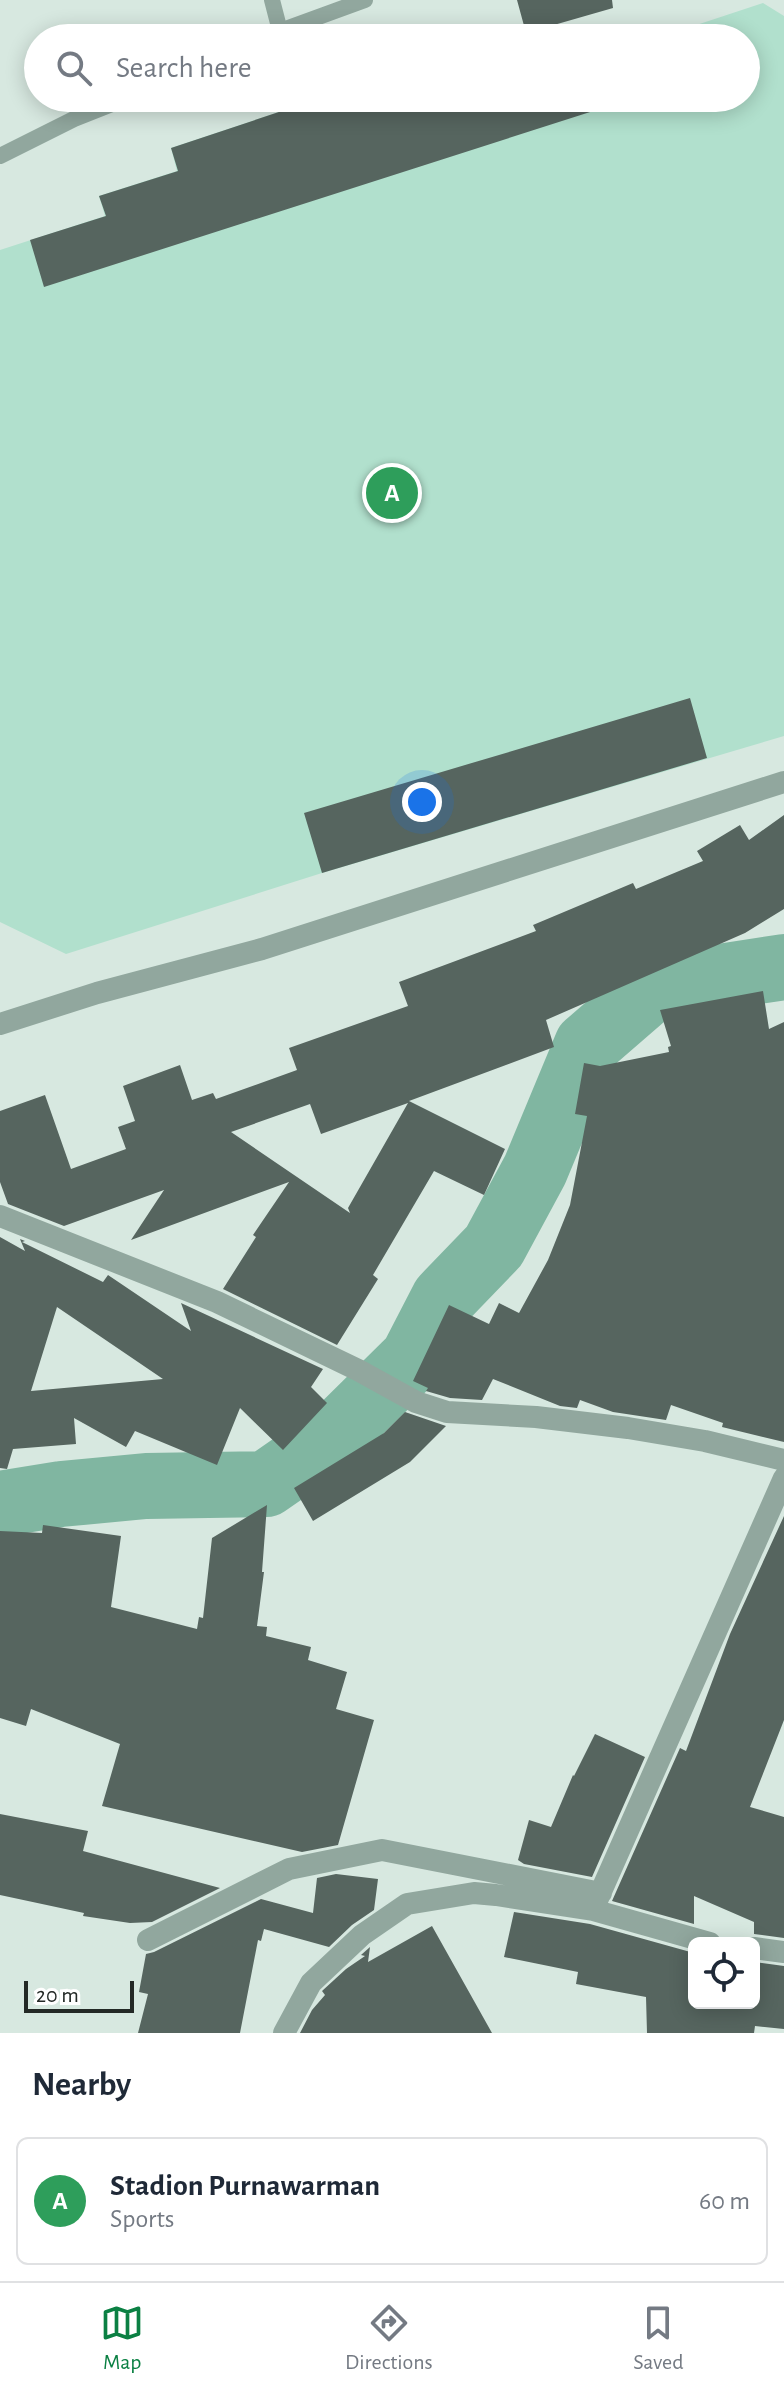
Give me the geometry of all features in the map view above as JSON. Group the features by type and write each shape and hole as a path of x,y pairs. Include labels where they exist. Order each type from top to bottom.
{"street":[{"path":"0,1024 97,993 262,949 784,782"},
{"path":"0,1216 217,1302 358,1370 416,1402 447,1412 536,1417 628,1428 705,1441 784,1460"},
{"path":"597,1902 784,1478"},
{"path":"148,1940 289,1869 382,1850 597,1902 693,1937"},
{"path":"284,2033 311,1983 362,1935 407,1904 474,1893 597,1902"},
{"path":"760,1949 784,1952"}],"lane":[{"path":"272,0 278,24"},
{"path":"299,24 365,0"},
{"path":"0,156 92,112"}],"green space":[{"path":"763,3 784,16 784,736 322,873 66,954 0,922 0,250 105,216 99,196 177,171 171,148 279,112 760,112 760,24 699,24"}],"building":[{"path":"517,0 612,0 613,8 557,24 524,24"},
{"path":"279,112 590,112 44,287 30,240 106,216 99,196 178,171 171,148"},
{"path":"690,698 707,758 322,873 304,813"},
{"path":"784,815 784,909 745,933 546,1020 554,1047 409,1101 505,1149 484,1195 434,1171 373,1275 378,1279 337,1345 223,1289 256,1237 253,1235 289,1182 131,1240 164,1190 64,1226 8,1204 0,1182 0,1111 45,1095 71,1169 126,1149 118,1127 135,1121 123,1086 180,1065 192,1100 213,1093 216,1099 297,1070 289,1048 408,1006 399,982 536,931 533,925 633,883 636,889 703,861 697,851 740,825 749,840","holes":["408,1103 348,1208 350,1213 231,1132 310,1104 321,1134"]},
{"path":"763,991 769,1029 784,1022 784,1442 722,1427 723,1423 671,1405 666,1420 613,1412 580,1400 577,1408 560,1406 493,1379 482,1400 450,1398 426,1391 428,1388 413,1381 449,1305 489,1324 499,1303 519,1313 548,1260 570,1205 587,1116 575,1114 584,1063 600,1066 669,1052 668,1047 671,1046 660,1010"},
{"path":"0,1237 25,1251 20,1239 25,1241 22,1242 103,1282 108,1275 191,1331 181,1303 323,1369 311,1387 327,1403 283,1450 240,1408 217,1465 135,1431 126,1447 74,1418 76,1444 13,1449 7,1469 0,1468","holes":["57,1307 163,1379 31,1391"]},
{"path":"405,1412 446,1426 410,1462 313,1521 294,1488 384,1433"},
{"path":"267,1505 264,1572 257,1626 267,1627 266,1636 311,1647 308,1660 347,1672 336,1709 374,1720 338,1845 302,1852 102,1806 120,1744 31,1709 26,1726 0,1718 0,1531 42,1533 43,1525 121,1536 111,1607 197,1629 199,1617 203,1618 212,1538"},
{"path":"784,1516 784,1720 750,1807 784,1817 784,1938 754,1934 754,1922 694,1896 694,1924 612,1901 680,1748 686,1751 730,1634"},
{"path":"595,1734 645,1757 592,1877 524,1864 518,1860 529,1820 551,1827"},
{"path":"0,1814 88,1831 83,1851 220,1888 152,1922 130,1923 83,1916 84,1913 0,1895"},
{"path":"336,1874 378,1879 374,1910 329,1947 264,1929 261,1941 258,1940 240,2033 138,2033 148,1994 139,1992 146,1954 261,1899 313,1913 317,1878"},
{"path":"514,1912 590,1924 688,1951 688,2009 760,2009 760,1963 784,1966 784,2029 755,2026 754,2033 647,2033 646,1997 576,1984 578,1972 504,1957"},
{"path":"432,1926 492,2033 300,2033 312,2010 325,1995 322,1991 365,1956 361,1955 370,1947 368,1962"}],"waterway":[{"path":"0,1504 61,1494 146,1486 266,1484 331,1439 413,1358 444,1298 494,1246 535,1170 587,1045 654,987 784,967"}],"place":[{"name":"Stadion Purnawarman","path":"392,493"}]}
